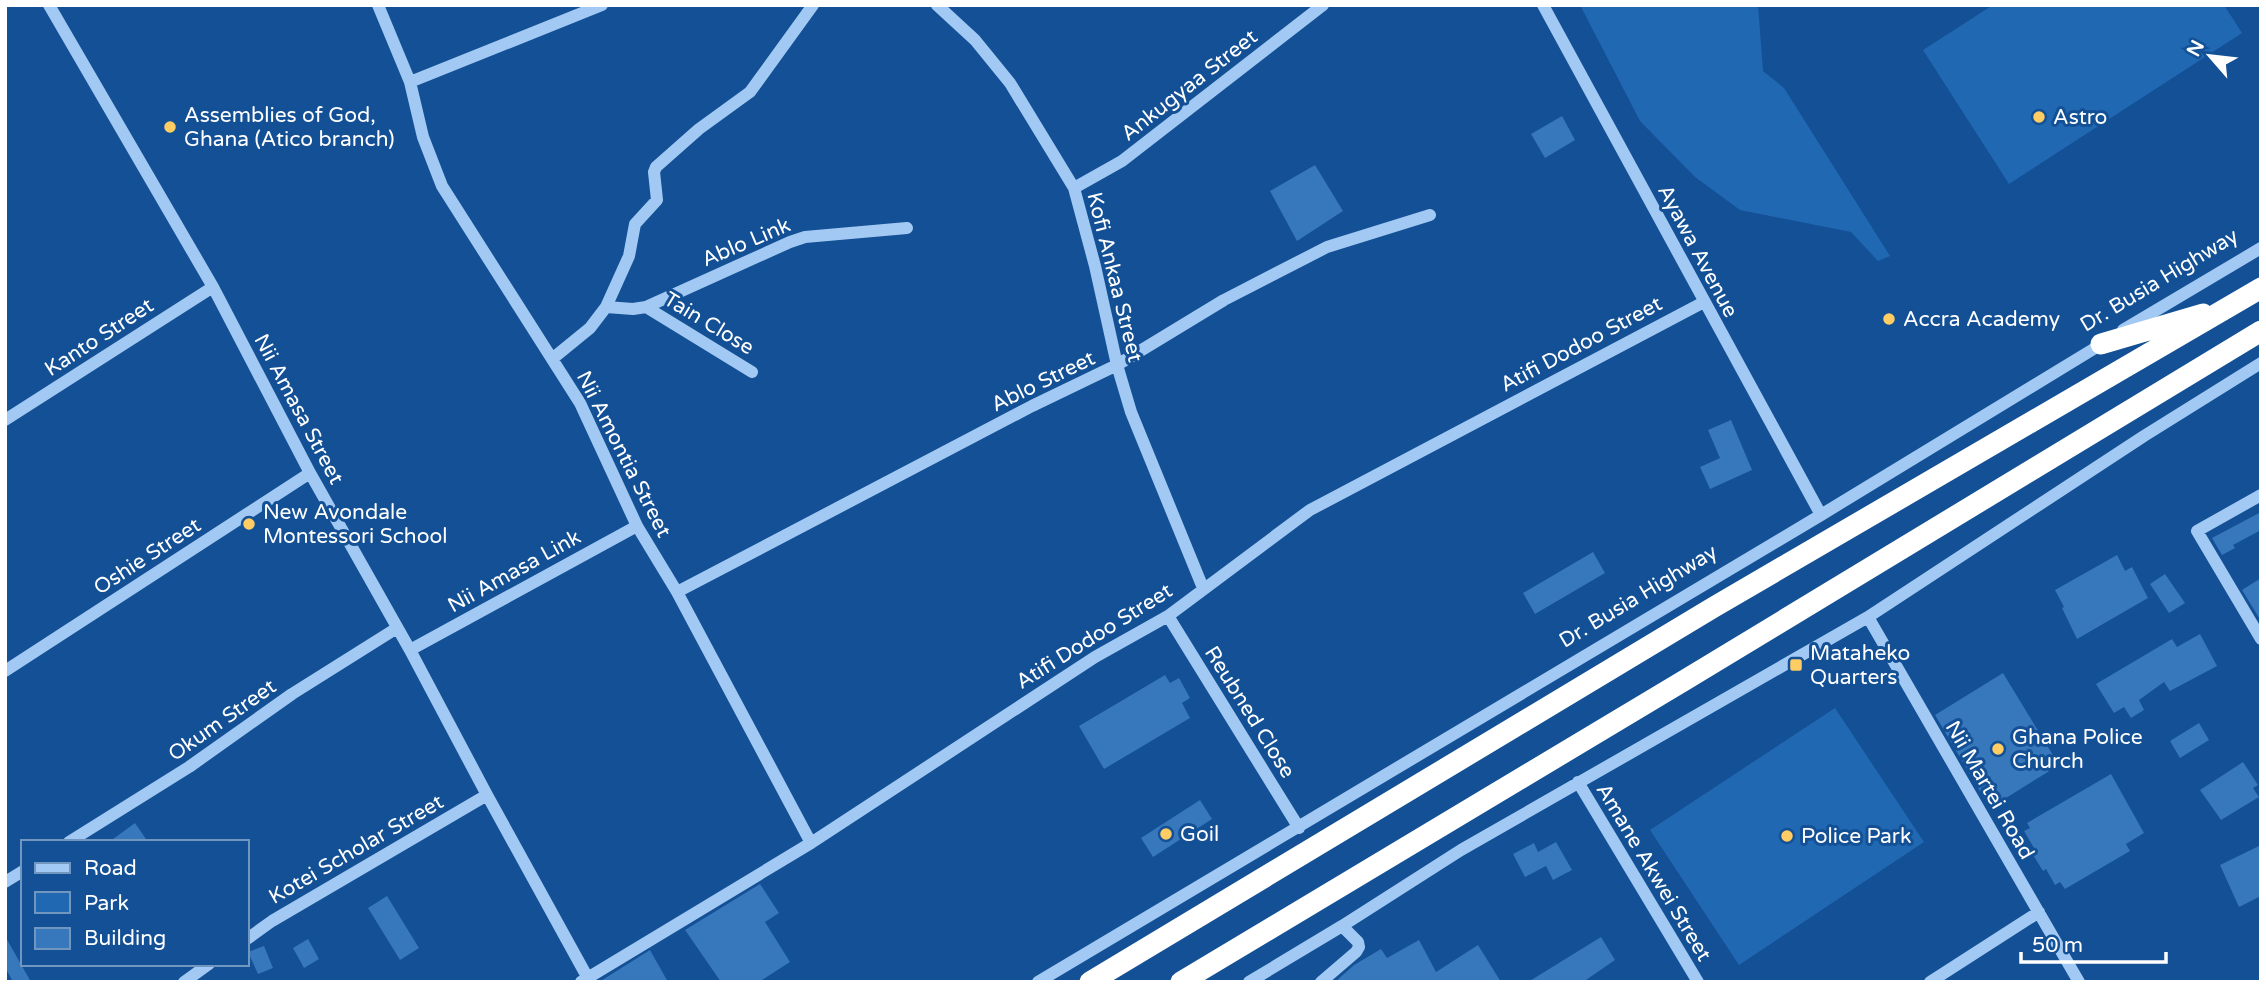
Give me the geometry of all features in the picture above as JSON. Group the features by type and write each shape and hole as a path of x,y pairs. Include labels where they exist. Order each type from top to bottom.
{"highway":[{"path":"1090,982 1714,607 2261,288"},
{"path":"2101,344 2235,304"},
{"path":"1181,982 2261,331"}],"street":[{"name":"Nii Amasa Street","path":"49,5 213,286 310,473 410,650 586,981"},
{"name":"Nii Amontia Street","path":"378,5 410,82 423,137 442,186 580,403 637,526 677,592 811,843"},
{"path":"410,82 602,5"},
{"path":"552,359 590,328 606,307 629,256 635,224 657,200 654,172 656,167 699,129 750,92 813,5"},
{"name":"Kofi Ankaa Street","path":"937,5 975,40 1010,83 1074,188 1117,365 1132,412 1203,588"},
{"name":"Ankugyaa Street","path":"1074,188 1122,161 1323,5"},
{"name":"Ayawa Avenue","path":"1544,5 1821,515"},
{"name":"Ablo Street","path":"677,592 1032,406 1117,365 1224,300 1327,247 1430,215"},
{"name":"Ablo Link","path":"606,307 646,307 798,239 907,228"},
{"name":"Dr. Busia Highway","path":"1038,982 1821,515 2261,247"},
{"name":"Kanto Street","path":"5,420 213,286"},
{"name":"Atifi Dodoo Street","path":"586,981 811,843 1095,657 1168,616 1310,510 1704,302"},
{"name":"Tain Close","path":"646,307 752,372"},
{"path":"1249,982 1461,850 1868,617 2144,436 2261,363"},
{"name":"Oshie Street","path":"5,671 310,473"},
{"path":"2261,495 2197,531 2261,639"},
{"name":"Nii Amasa Link","path":"410,650 637,526"},
{"name":"Reubned Close","path":"1168,616 1299,828"},
{"name":"Nii Martei Road","path":"1868,617 2079,982"},
{"name":"Okum Street","path":"72,840 189,767 292,695 397,628"},
{"name":"Amane Akwei Street","path":"1578,782 1698,982"},
{"name":"Kotei Scholar Street","path":"248,938 272,921 487,795"},
{"path":"5,882 21,872"},
{"path":"1930,982 2039,912"},
{"path":"1321,982 1359,947 1358,942 1342,926"},
{"path":"184,982 206,966"}],"green space":[{"path":"1580,5 1758,5 1763,71 1784,88 1890,256 1878,261 1851,232 1740,210 1695,177 1640,121"},
{"name":"Astro","path":"1993,5 2224,5 2242,33 2009,184 1923,50"},
{"name":"Police Park","path":"1835,708 1924,842 1739,965 1650,830"}],"building":[{"path":"1562,116 1575,140 1545,158 1531,134"},
{"path":"1315,165 1343,211 1297,241 1270,191"},
{"path":"1731,420 1752,470 1710,489 1700,467 1720,458 1708,430"},
{"path":"2261,512 2261,530 2233,545 2235,548 2222,555 2212,538"},
{"path":"1593,552 1605,573 1535,614 1523,593"},
{"path":"2117,555 2125,571 2132,567 2148,598 2077,639 2055,590"},
{"path":"2165,574 2185,603 2169,613 2150,584"},
{"path":"2261,578 2261,621 2242,590"},
{"path":"2200,634 2217,666 2170,691 2164,682 2139,700 2144,710 2131,718 2124,707 2114,713 2096,684 2172,639 2177,647"},
{"path":"2003,673 2059,765 1990,808 1935,715"},
{"path":"1165,675 1170,683 1179,678 1190,698 1182,703 1190,718 1104,769 1079,726"},
{"path":"2199,723 2209,740 2180,758 2170,741"},
{"path":"2243,762 2258,785 2253,788 2259,797 2221,820 2200,790"},
{"path":"2111,774 2144,833 2126,844 2130,851 2065,889 2060,882 2055,885 2030,850 2034,848 2024,831 2030,828 2027,823"},
{"path":"1200,800 1212,819 1153,857 1141,838"},
{"path":"135,823 147,840 112,840"},
{"path":"1556,842 1572,870 1553,880 1546,866 1525,877 1513,854 1534,843 1538,852"},
{"path":"2261,845 2261,896 2239,907 2220,865"},
{"path":"760,884 779,913 765,922 790,962 759,982 721,982 685,930"},
{"path":"387,896 419,948 400,960 368,908"},
{"path":"5,936 31,982 13,982 5,967"},
{"path":"1601,937 1615,960 1583,982 1528,982"},
{"path":"308,939 319,959 304,968 293,948"},
{"path":"1419,940 1436,972 1478,945 1501,982 1335,982 1354,965 1381,949 1387,958"},
{"path":"264,946 273,968 258,974 248,952"},
{"path":"650,950 668,982 599,982"}],"place":[{"name":"Astro","path":"2039,117"},
{"name":"Assemblies of God, Ghana (Atico branch)","path":"170,127"},
{"name":"Accra Academy","path":"1889,319"},
{"name":"New Avondale Montessori School","path":"249,524"},
{"name":"Mataheko Quarters","path":"1796,665"},
{"name":"Ghana Police Church","path":"1998,749"},
{"name":"Goil","path":"1166,834"},
{"name":"Police Park","path":"1787,836"}]}
